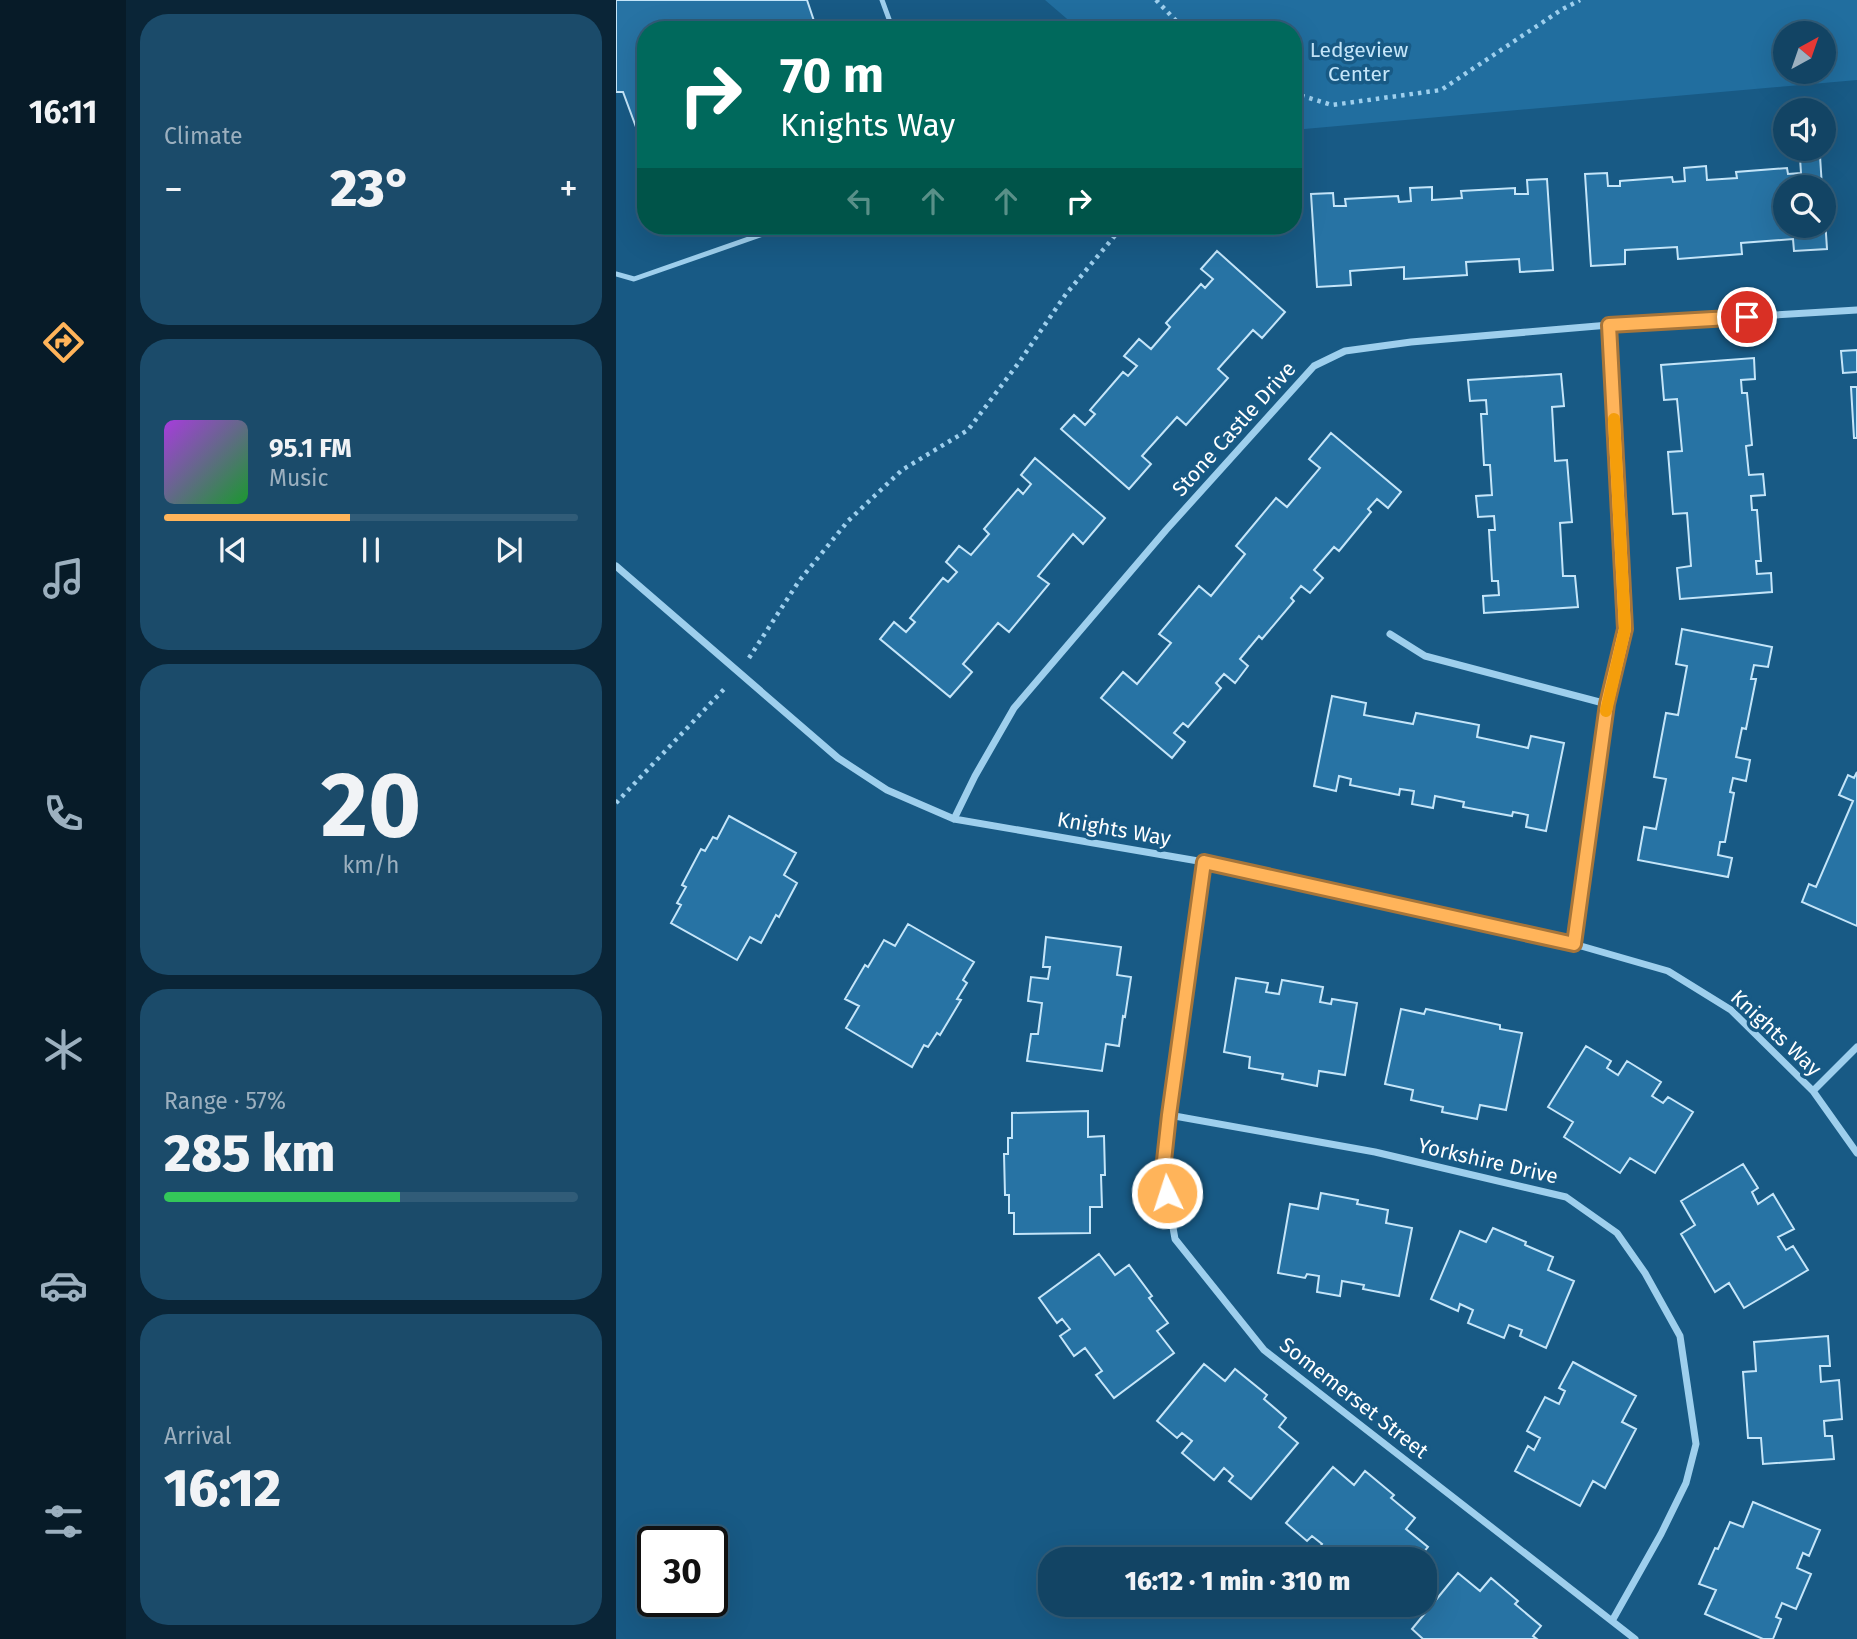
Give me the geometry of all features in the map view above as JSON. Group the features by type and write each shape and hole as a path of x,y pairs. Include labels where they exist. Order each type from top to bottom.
{"street":[{"name":"Stone Castle Drive","path":"954,819 1014,708 1166,530 1314,366 1345,351 1410,342 1609,325 1857,310"},
{"path":"1574,944 1607,704 1625,629 1609,325"},
{"name":"Knights Way","path":"616,566 838,758 887,790 954,819 1204,862 1574,944 1668,971 1731,1010 1813,1091 1857,1153"},
{"path":"1390,634 1425,656 1607,704"},
{"name":"Somemerset Street","path":"1204,862 1163,1170 1175,1239 1264,1350 1635,1639"},
{"path":"1813,1091 1857,1047"},
{"name":"Yorkshire Drive","path":"1169,1115 1375,1152 1566,1197 1617,1233 1645,1273 1680,1336 1696,1444 1686,1483 1612,1621"}],"lane":[{"path":"882,0 890,21"},
{"path":"616,274 635,279 760,235"}],"path":[{"path":"1156,0 1176,21"},
{"path":"1302,96 1332,105 1441,90 1580,0"},
{"path":"616,803 739,673 799,581 848,521 902,470 968,430 1066,294 1115,235"}],"green space":[{"name":"Ledgeview Center","path":"1045,0 1857,0 1857,80 1836,82 1836,21 1773,21 1773,84 1812,84 1302,129 1302,21 1070,21"}],"building":[{"path":"616,0 807,0 814,21 637,21 637,130 623,92 616,92"},
{"path":"1800,161 1820,161 1821,175 1773,175 1773,238 1826,238 1827,249 1794,251 1793,239 1741,243 1742,254 1678,259 1677,247 1625,250 1625,264 1591,266 1585,174 1607,173 1608,186 1620,186 1620,181 1672,177 1673,182 1685,181 1684,168 1706,166 1707,180 1737,178 1736,172 1787,168 1788,174 1801,173"},
{"path":"1547,179 1553,270 1520,272 1519,259 1466,262 1467,275 1404,279 1404,267 1350,271 1351,285 1317,287 1311,194 1333,193 1334,206 1346,206 1345,199 1398,196 1399,202 1411,201 1410,188 1432,187 1432,200 1462,198 1461,191 1515,188 1515,194 1528,194 1527,180"},
{"path":"1217,251 1285,312 1262,338 1253,330 1218,369 1228,378 1186,425 1177,417 1142,456 1151,464 1129,489 1061,429 1074,415 1085,425 1095,414 1090,410 1123,372 1128,376 1137,366 1124,356 1139,339 1151,349 1170,327 1166,323 1201,284 1205,288 1213,279 1201,269"},
{"path":"1857,350 1857,372 1843,373 1841,351"},
{"path":"1754,358 1755,379 1741,380 1742,393 1747,393 1752,445 1746,446 1749,475 1763,474 1765,495 1751,496 1752,510 1757,510 1761,561 1756,561 1757,574 1771,573 1772,592 1680,599 1677,568 1691,566 1687,513 1673,514 1668,452 1682,451 1677,399 1664,400 1661,365"},
{"path":"1561,374 1564,406 1552,407 1555,461 1567,460 1572,522 1560,523 1563,576 1575,576 1578,607 1484,613 1483,596 1499,595 1498,581 1492,581 1489,530 1495,530 1494,516 1478,517 1476,496 1492,495 1490,465 1484,465 1481,414 1487,414 1486,400 1470,401 1468,380"},
{"path":"1851,387 1857,387 1857,438 1854,438"},
{"path":"1331,433 1401,492 1388,508 1377,499 1368,509 1371,512 1339,551 1334,547 1314,570 1323,578 1310,593 1301,586 1291,598 1294,601 1262,639 1259,636 1240,659 1248,666 1235,683 1224,674 1216,683 1221,688 1188,727 1183,723 1174,733 1185,742 1172,758 1101,698 1123,672 1137,684 1171,643 1159,634 1199,586 1211,596 1245,554 1236,546 1276,498 1287,507 1320,468 1309,459"},
{"path":"1035,458 1105,518 1083,544 1073,534 1038,576 1049,584 1009,632 998,623 963,664 972,672 950,697 880,639 894,622 906,632 915,622 910,618 943,578 948,582 957,572 946,562 959,546 971,555 989,534 984,529 1018,489 1023,494 1031,484 1021,475"},
{"path":"1682,629 1772,647 1768,667 1754,665 1751,679 1756,679 1746,729 1742,728 1736,757 1750,760 1746,781 1733,778 1730,792 1734,793 1725,842 1720,842 1718,855 1732,858 1728,877 1638,860 1644,827 1656,829 1666,779 1654,777 1666,713 1678,715 1687,666 1676,664"},
{"path":"1332,696 1366,703 1364,715 1413,724 1416,713 1479,725 1477,737 1528,748 1531,736 1564,743 1546,831 1526,827 1528,815 1513,812 1512,816 1463,807 1464,802 1435,796 1433,808 1412,804 1414,791 1400,789 1399,795 1350,785 1351,779 1339,776 1336,791 1314,786"},
{"path":"1857,772 1857,926 1802,902 1809,884 1816,887 1853,801 1839,795 1848,775 1854,778"},
{"path":"729,816 796,853 784,875 797,883 779,917 776,915 761,943 750,937 737,960 671,923 681,905 677,903 686,887 682,885 701,849 705,851 713,837 717,839"},
{"path":"908,924 974,962 963,980 967,983 957,999 961,1000 940,1035 937,1033 928,1047 924,1045 912,1067 846,1028 859,1006 845,999 884,940 895,946"},
{"path":"1046,937 1121,947 1117,975 1131,977 1125,1017 1123,1016 1119,1046 1106,1044 1102,1071 1027,1061 1031,1034 1038,1034 1042,1003 1028,1001 1031,977 1048,979 1050,967 1043,967"},
{"path":"1236,978 1268,983 1266,992 1279,994 1282,980 1323,987 1320,1002 1331,1004 1332,999 1357,1003 1345,1075 1319,1071 1317,1086 1282,1079 1283,1074 1249,1068 1250,1057 1224,1052"},
{"path":"1401,1009 1424,1014 1426,1009 1500,1025 1500,1029 1522,1033 1506,1110 1480,1105 1477,1119 1442,1112 1443,1107 1411,1100 1413,1090 1385,1084"},
{"path":"1586,1046 1611,1061 1607,1068 1618,1075 1627,1061 1661,1082 1652,1096 1663,1103 1668,1097 1693,1112 1655,1173 1630,1158 1620,1173 1564,1137 1573,1122 1548,1107"},
{"path":"1088,1111 1088,1137 1104,1136 1105,1175 1101,1175 1102,1207 1090,1207 1090,1233 1014,1234 1014,1213 1009,1213 1009,1195 1005,1195 1004,1154 1008,1154 1008,1138 1012,1138 1012,1113"},
{"path":"1743,1164 1758,1188 1752,1192 1758,1204 1773,1194 1794,1229 1778,1237 1786,1250 1793,1246 1808,1270 1744,1308 1729,1283 1715,1292 1681,1234 1695,1225 1681,1201"},
{"path":"1321,1193 1358,1200 1357,1204 1388,1210 1386,1223 1412,1228 1399,1296 1363,1289 1364,1285 1342,1281 1340,1296 1317,1292 1319,1276 1307,1274 1305,1278 1278,1273 1290,1204 1318,1209"},
{"path":"1493,1228 1553,1257 1548,1270 1574,1281 1546,1348 1520,1336 1522,1330 1509,1325 1504,1338 1468,1323 1473,1310 1460,1304 1458,1311 1431,1299 1460,1231 1486,1242"},
{"path":"1099,1254 1115,1275 1129,1265 1168,1323 1157,1331 1174,1353 1114,1398 1096,1375 1102,1371 1085,1348 1074,1356 1060,1336 1070,1329 1062,1319 1057,1323 1039,1298"},
{"path":"1828,1336 1830,1366 1820,1366 1821,1382 1839,1380 1842,1419 1824,1421 1825,1436 1832,1436 1834,1459 1763,1464 1761,1438 1748,1438 1743,1372 1756,1371 1754,1342"},
{"path":"1573,1362 1636,1396 1622,1422 1636,1429 1605,1488 1593,1481 1580,1506 1515,1471 1528,1446 1534,1450 1540,1438 1527,1431 1545,1397 1559,1404 1565,1391 1559,1388"},
{"path":"1204,1364 1225,1381 1235,1369 1267,1395 1264,1399 1286,1418 1279,1427 1298,1443 1251,1499 1229,1481 1233,1476 1224,1468 1214,1480 1182,1453 1192,1441 1182,1433 1177,1438 1157,1421"},
{"path":"1333,1467 1354,1485 1365,1471 1394,1495 1391,1498 1415,1518 1406,1529 1428,1547 1320,1547 1322,1544 1312,1536 1307,1541 1286,1523"},
{"path":"1753,1502 1820,1530 1809,1556 1803,1553 1797,1568 1811,1574 1796,1609 1782,1603 1776,1617 1781,1619 1773,1639 1763,1639 1705,1614 1716,1590 1699,1584 1730,1522 1743,1527"},
{"path":"1458,1573 1480,1591 1491,1578 1518,1601 1515,1604 1541,1626 1533,1636 1537,1639 1423,1639 1412,1629 1422,1617 1437,1617 1437,1599"}],"slow traffic":[{"path":"1606,711 1625,629 1614,419"}],"route":[{"path":"1167,1193 1163,1170 1169,1115 1204,862 1574,944 1607,704 1625,629 1609,325 1747,317"}]}
